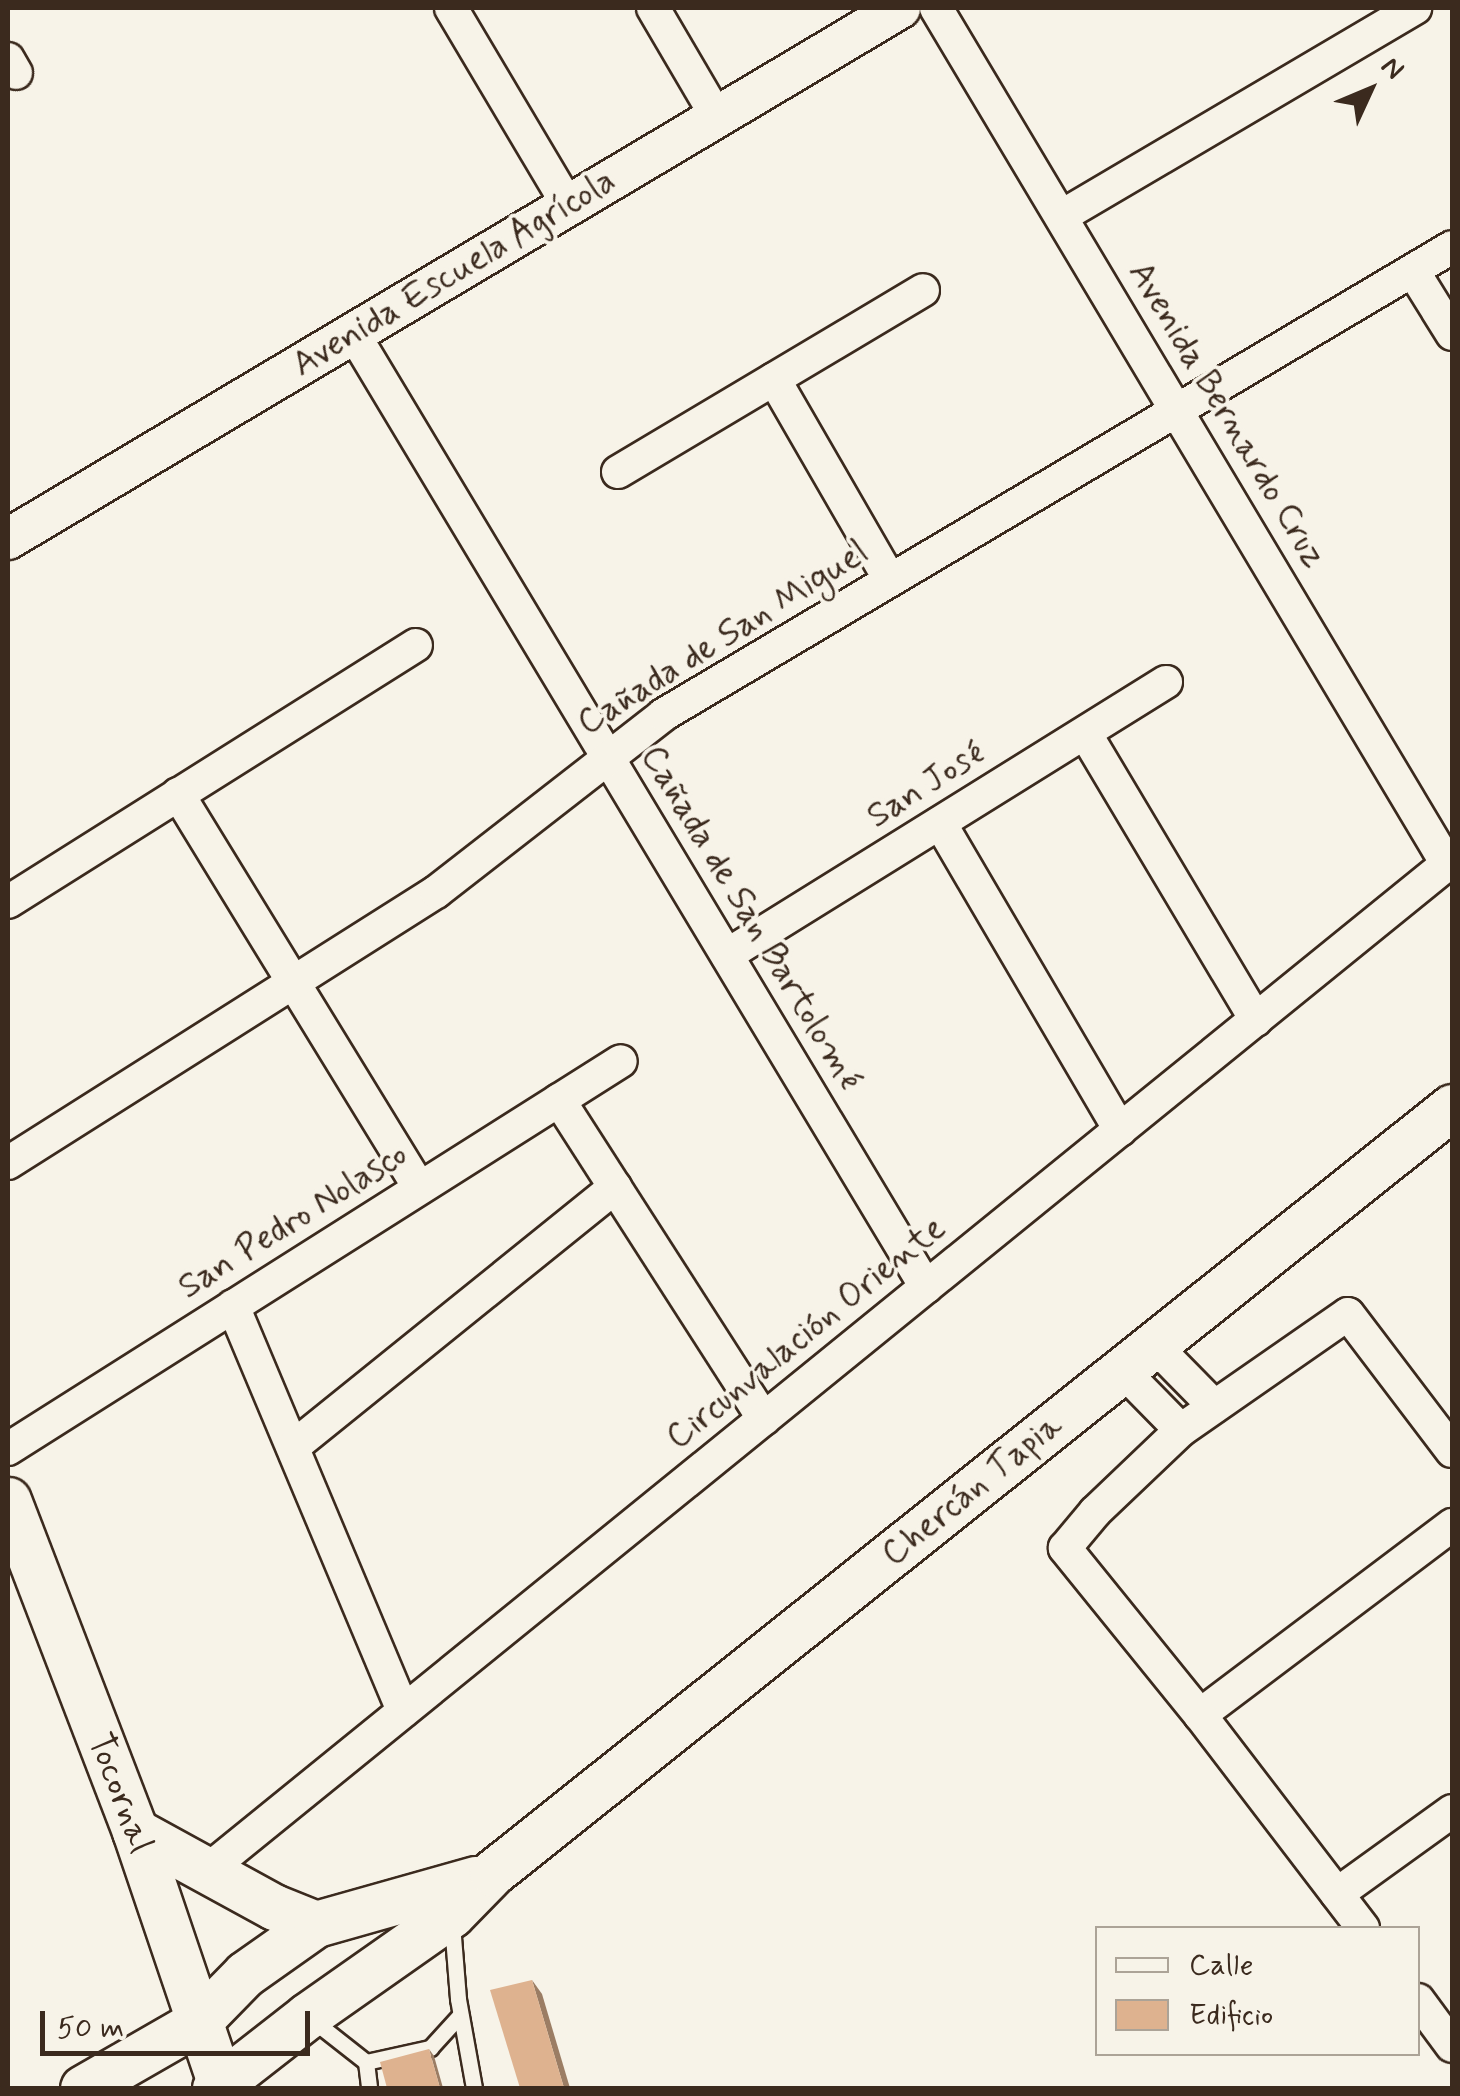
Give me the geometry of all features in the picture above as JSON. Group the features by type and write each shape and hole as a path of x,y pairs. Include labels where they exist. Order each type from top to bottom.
{"main road":[{"name":"Chercán Tapia","path":"219,2088 306,2016 452,1914 492,1873 1452,1107"},
{"name":"Tocornal","path":"8,1500 136,1831 219,2088"},
{"path":"136,1831 274,1906 316,1924 306,2016"},
{"name":"Chercán Tapia","path":"82,2088 198,2022 246,1974 316,1924 420,1898 492,1873"}],"street":[{"path":"451,8 568,205"},
{"path":"652,8 717,117"},
{"name":"Avenida Escuela Agrícola","path":"8,539 900,8"},
{"name":"Avenida Bernardo Cruz","path":"936,8 1450,862"},
{"path":"1062,216 1415,8"},
{"name":"Cañada de San Miguel","path":"8,1162 484,858 606,754 663,715 1452,247"},
{"path":"1413,270 1452,334"},
{"path":"618,472 923,290"},
{"name":"Cañada de San Bartolomé","path":"352,333 926,1287"},
{"path":"774,379 890,580"},
{"path":"8,902 416,645"},
{"name":"San José","path":"727,955 1166,682"},
{"path":"1085,733 1256,1020"},
{"path":"178,794 419,1188"},
{"path":"940,823 1120,1130"},
{"name":"Circunvalación Oriente","path":"210,1868 1450,862"},
{"name":"San Pedro Nolasco","path":"8,1448 621,1060"},
{"path":"559,1100 764,1419"},
{"path":"293,1446 615,1187"},
{"path":"233,1306 403,1711"},
{"path":"1361,1926 1200,1714 1064,1548 1095,1512 1181,1430 1348,1314 1452,1451"},
{"path":"1138,1358 1214,1406"},
{"path":"1138,1358 1181,1430"},
{"path":"1200,1714 1452,1525"},
{"path":"1336,1894 1452,1811"},
{"path":"1420,2003 1452,2046"}],"lane":[{"path":"452,1914 460,2014 474,2088"},
{"path":"366,2062 430,2048 460,2014"},
{"path":"306,2016 366,2062 369,2088"}],"building":[{"path":"532,1980 564,2088 520,2088 490,1990"},
{"path":"429,2049 440,2088 387,2088 380,2062"}]}
